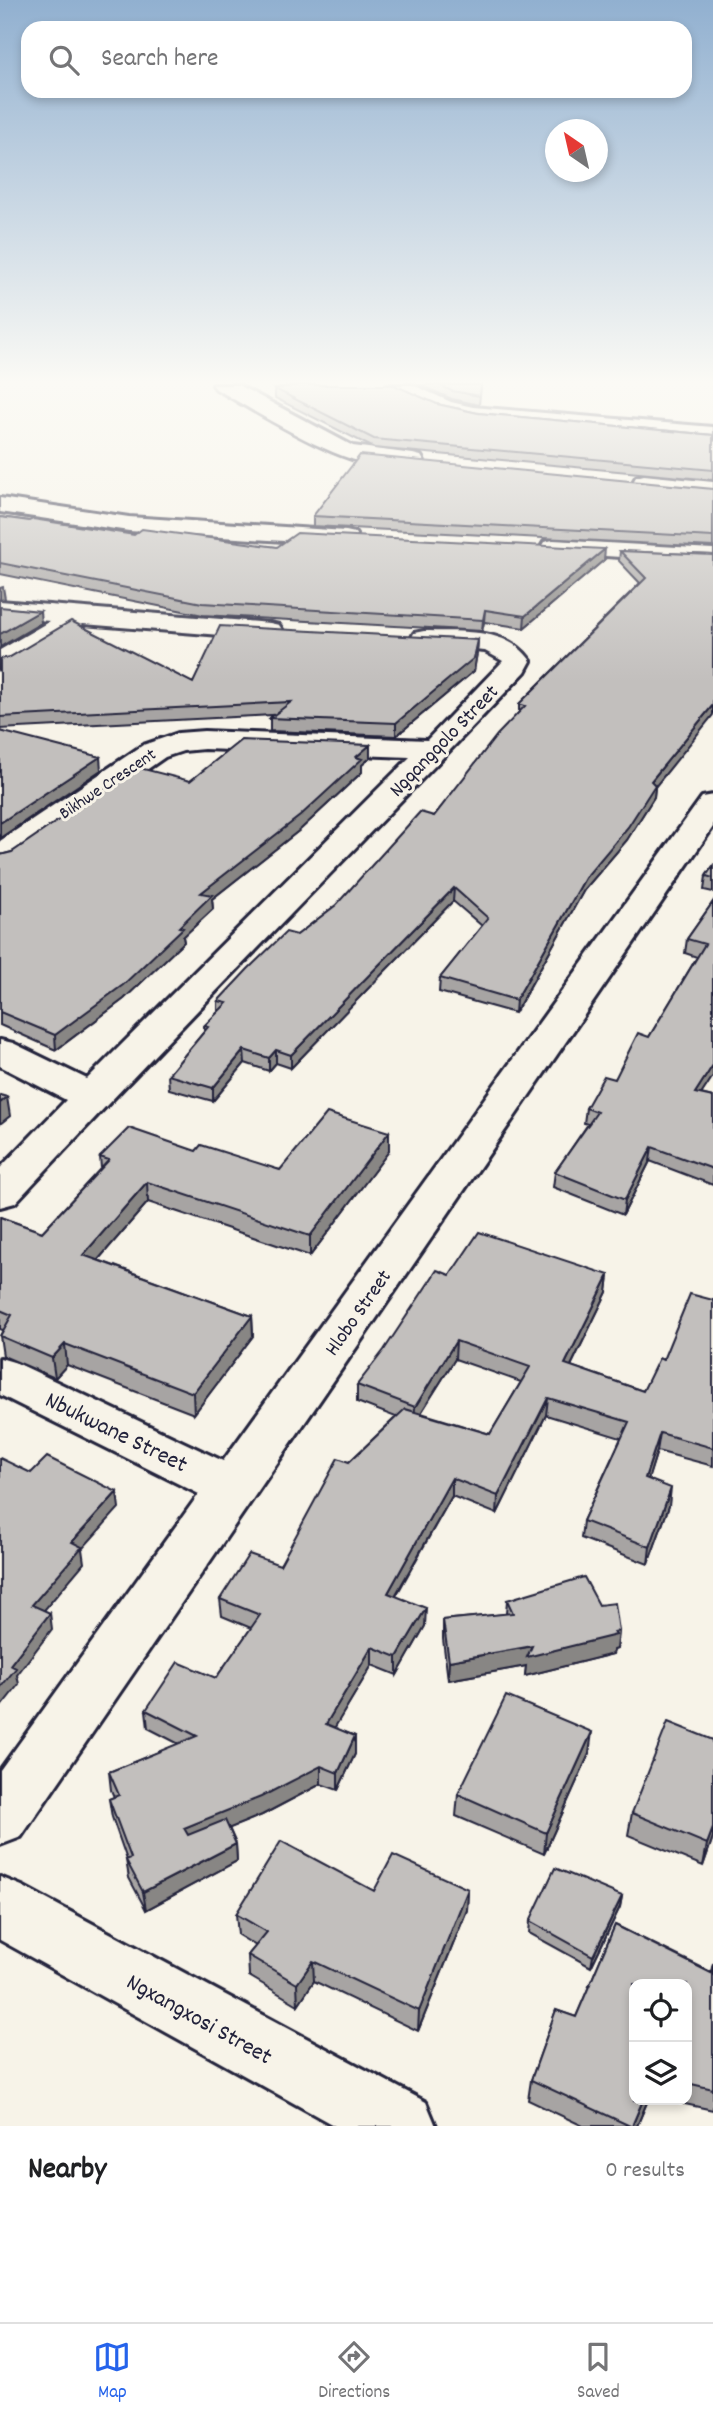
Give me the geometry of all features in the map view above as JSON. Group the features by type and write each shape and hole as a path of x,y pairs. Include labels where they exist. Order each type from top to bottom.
{"street":[{"path":"662,484 713,489"},
{"path":"5,510 163,528 374,539"},
{"path":"525,546 713,556"},
{"path":"0,609 297,633"},
{"path":"0,661 76,617"},
{"name":"Ngqangqolo Street","path":"0,1193 91,1097 435,749 517,661 514,655 500,647 478,641 394,637"},
{"name":"Bikhwe Crescent","path":"0,856 143,757 178,742 204,740 435,749"},
{"name":"Hlobo Street","path":"0,1818 713,804"},
{"path":"0,1051 91,1097"},
{"name":"Nbukwane Street","path":"0,1375 233,1488"},
{"name":"Ngxangxosi Street","path":"0,1907 402,2126"}],"building":[{"path":"337,484 663,484 713,489 713,537 313,516"},
{"path":"0,517 29,521 33,519 134,535 142,529 277,547 297,533 605,549 525,616 485,610 483,620 202,603 0,563"},
{"path":"620,551 713,555 713,705 651,781 655,785 628,827 585,878 516,1000 440,978 488,918 454,888 291,1055 276,1050 269,1058 244,1050 213,1088 168,1075 208,1027 204,1026 227,1003 218,1001 248,969 286,932 297,935 336,905 420,812 434,816 497,735 525,706 519,704 646,578"},
{"path":"0,607 40,611 0,634"},
{"path":"71,621 193,683 220,626 478,640 474,658 396,723 270,718 291,702 0,717 0,659 10,657"},
{"path":"0,731 100,757 0,823"},
{"path":"241,740 370,745 356,757 362,759 300,816 201,893 212,895 179,927 183,928 123,985 55,1035 0,1012 0,855 12,852 136,767 190,781"},
{"path":"713,866 713,878 706,876"},
{"path":"713,902 713,1065 695,1093 713,1097 713,1169 652,1147 625,1200 555,1172 597,1112 586,1108 604,1076 615,1079 638,1033 649,1037 705,944 687,939"},
{"path":"327,1113 389,1132 310,1236 147,1182 83,1255 252,1316 193,1393 65,1344 52,1358 0,1336 12,1315 0,1310 0,1217 42,1232 109,1160 100,1157 129,1128 196,1151 201,1145 280,1170"},
{"path":"479,1232 609,1275 565,1364 643,1391 659,1358 663,1360 690,1294 713,1300 713,1448 660,1433 645,1478 671,1488 650,1547 583,1521 629,1422 548,1398 498,1496 452,1478 388,1593 426,1608 397,1657 372,1647 326,1724 355,1736 338,1773 321,1766 261,1797 184,1828 188,1835 225,1820 236,1844 143,1892 126,1860 131,1858 109,1799 119,1795 109,1772 197,1736 146,1710 178,1662 216,1678 260,1615 220,1599 249,1554 280,1565 338,1458 349,1462 405,1409 490,1434 530,1367 456,1341 415,1407 357,1385 384,1350 437,1270 450,1275"},
{"path":"47,1457 117,1492 72,1542 82,1547 32,1605 50,1613 10,1665 16,1668 0,1688 0,1458 31,1473"},
{"path":"584,1577 599,1605 615,1603 619,1631 614,1632 616,1635 527,1657 532,1646 449,1661 443,1620 513,1613 507,1600"},
{"path":"506,1696 592,1732 546,1833 458,1794"},
{"path":"668,1722 713,1740 713,1828 707,1844 632,1813"},
{"path":"281,1841 374,1891 393,1855 468,1889 419,2011 313,1961 297,1984 248,1955 267,1932 236,1914"},
{"path":"555,1868 622,1896 593,1956 530,1921"},
{"path":"615,1925 711,1973 713,1964 713,2089 692,2084 692,1979 629,1979 629,2105 641,2105 632,2126 531,2080 556,2010 576,2017"}]}
